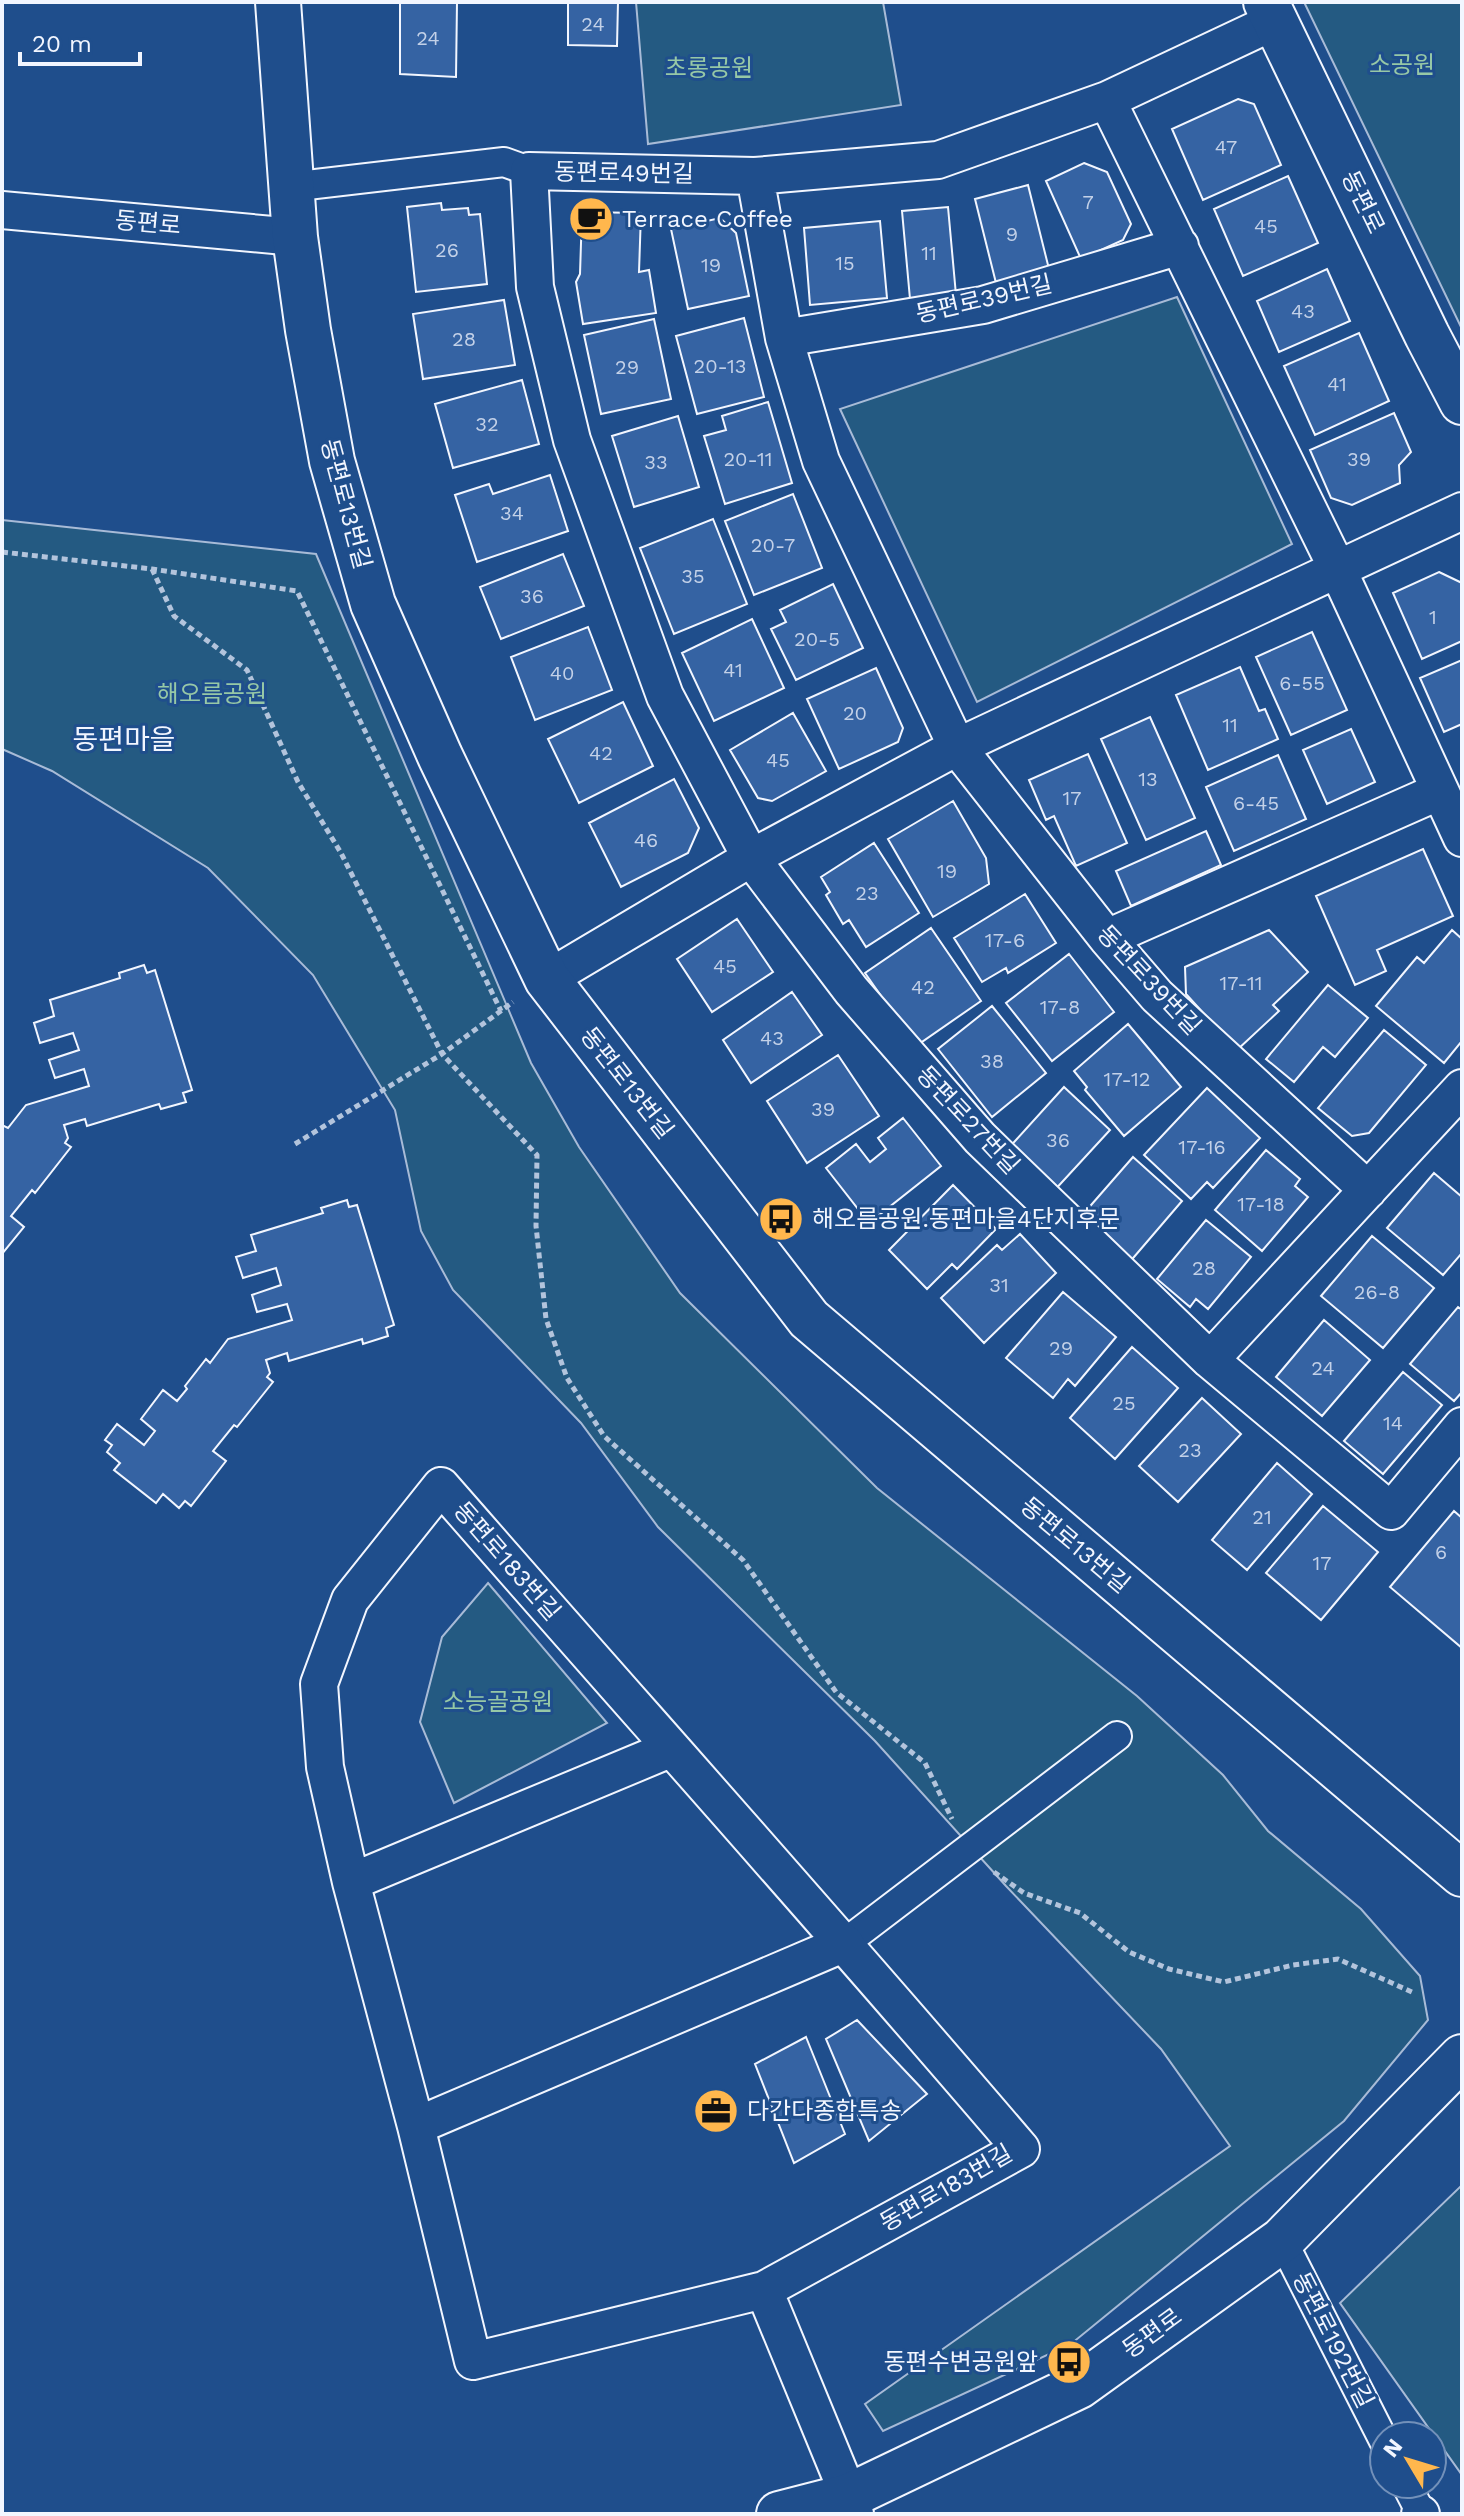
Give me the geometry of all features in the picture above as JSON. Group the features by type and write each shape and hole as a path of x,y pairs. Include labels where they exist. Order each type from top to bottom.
{"street":[{"name":"동편로13번길","path":"278,2 295,237 332,461 373,604 440,756 547,979 809,1319 1462,1874"},
{"name":"동편로49번길","path":"751,858 665,696 572,440 535,287 529,171 755,176 938,160 1107,100 1271,11"},
{"name":"동편로","path":"1271,11 1462,402"},
{"path":"1107,100 1337,568 1462,838"},
{"path":"290,187 504,162 529,171"},
{"name":"동편로39번길","path":"755,176 784,338 821,461 957,747 1107,938 1157,996 1368,1190"},
{"name":"동편로","path":"2,210 295,237"},
{"name":"동편로39번길","path":"784,338 983,305 1180,246"},
{"path":"547,979 751,858 957,747 1462,511"},
{"path":"1107,938 1440,791"},
{"name":"동편로27번길","path":"751,858 851,990 980,1138 1210,1360 1391,1511 1462,1426"},
{"path":"1210,1360 1462,1088"},
{"name":"동편로183번길","path":"441,1486 670,1749 845,1943 1021,2149 764,2290 473,2361 416,2126 351,1882 325,1767 319,1684 350,1600 441,1486"},
{"path":"416,2126 845,1943 1117,1736"},
{"path":"351,1882 670,1749"},
{"name":"동편로","path":"779,2514 852,2505 1079,2386 1282,2240 1462,2057"},
{"name":"동편로192번길","path":"1282,2240 1373,2420"},
{"path":"764,2290 852,2505"}],"path":[{"path":"2,552 152,569 297,591 501,1011 442,1054 295,1144"},
{"path":"152,569 174,616 247,670 298,782 341,853 442,1054 537,1155 536,1226 546,1319 567,1378 604,1436 743,1560 836,1692 925,1763 956,1827"},
{"path":"990,1869 1024,1893 1080,1913 1129,1952 1169,1969 1224,1982 1293,1965 1338,1959 1412,1992"}],"green space":[{"name":"초롱공원","path":"636,2 883,2 901,105 648,144"},
{"name":"소공원","path":"1304,2 1462,2 1462,329"},
{"path":"1177,297 1292,544 977,702 840,409"},
{"name":"해오름공원","path":"2,520 316,554 531,1063 579,1147 680,1293 877,1488 1137,1696 1223,1775 1268,1831 1361,1909 1420,1976 1428,2020 1344,2121 1071,2344 883,2431 865,2404 1230,2146 1161,2049 1006,1886 875,1741 658,1527 581,1423 453,1290 421,1231 395,1110 313,975 208,868 52,771 2,749"},
{"name":"소능골공원","path":"488,1583 607,1723 454,1803 420,1722 442,1637"},
{"path":"1462,2185 1462,2475 1448,2455 1448,2420 1423,2420 1340,2303"}],"building":[{"path":"400,2 457,2 456,77 400,74"},
{"path":"568,2 618,2 617,46 568,45"},
{"path":"1238,99 1254,104 1281,165 1203,200 1172,129"},
{"path":"1084,163 1107,172 1131,224 1123,240 1081,259 1046,181"},
{"path":"1288,176 1318,243 1243,276 1214,209"},
{"path":"1028,185 1049,269 996,283 975,199"},
{"path":"441,203 442,210 468,208 469,215 480,214 487,284 416,292 407,207"},
{"path":"948,207 956,295 910,299 902,211"},
{"path":"582,212 641,213 639,272 649,270 656,313 583,324 576,282 580,274"},
{"path":"720,218 736,233 749,296 688,309 671,229"},
{"path":"880,221 887,298 810,305 804,228"},
{"path":"1327,269 1350,321 1279,352 1257,301"},
{"path":"504,300 515,365 423,379 413,314"},
{"path":"744,318 764,397 697,414 676,336"},
{"path":"654,319 671,399 601,414 584,335"},
{"path":"1359,333 1389,401 1315,435 1284,366"},
{"path":"522,380 539,444 453,468 435,404"},
{"path":"768,402 792,483 725,504 704,436 726,430 722,416"},
{"path":"1394,413 1411,452 1399,465 1400,483 1352,505 1331,498 1310,450"},
{"path":"678,416 699,487 634,507 612,436"},
{"path":"550,475 568,531 477,562 455,495 489,484 493,494"},
{"path":"793,494 822,568 754,595 725,521"},
{"path":"713,519 747,604 674,634 640,548"},
{"path":"563,554 584,606 501,639 480,587"},
{"path":"1439,572 1462,583 1462,641 1422,659 1393,593"},
{"path":"833,584 863,648 796,680 771,629 786,622 780,610"},
{"path":"752,619 784,688 714,721 682,653"},
{"path":"588,627 612,690 535,720 511,657"},
{"path":"1312,632 1347,710 1291,735 1256,657"},
{"path":"1462,660 1462,724 1444,732 1420,678"},
{"path":"1240,667 1259,711 1265,709 1278,739 1208,770 1176,695"},
{"path":"876,668 903,728 898,742 839,769 807,699"},
{"path":"623,702 653,766 579,803 548,739"},
{"path":"793,713 826,771 772,801 758,798 730,750"},
{"path":"1150,717 1195,818 1146,840 1101,739"},
{"path":"1351,729 1375,782 1327,804 1303,750"},
{"path":"1088,754 1127,843 1076,866 1054,816 1046,820 1029,780"},
{"path":"1278,755 1306,819 1234,851 1206,787"},
{"path":"674,779 699,828 688,853 621,887 589,823"},
{"path":"953,801 986,858 989,884 933,917 888,839"},
{"path":"1206,831 1221,865 1131,906 1116,871"},
{"path":"874,843 919,913 866,947 849,920 843,924 826,895 830,892 821,877"},
{"path":"1423,849 1453,916 1377,950 1386,971 1355,985 1316,896"},
{"path":"1025,894 1056,943 1008,973 1006,968 982,982 954,938"},
{"path":"737,919 773,972 712,1012 677,959"},
{"path":"931,928 981,1001 916,1046 865,973"},
{"path":"1269,930 1308,972 1273,1005 1279,1011 1237,1050 1186,994 1185,967"},
{"path":"1452,930 1462,939 1462,1041 1444,1063 1376,1006 1417,957 1424,963"},
{"path":"1069,954 1114,1012 1052,1061 1006,1003"},
{"path":"144,965 147,973 155,970 192,1090 183,1093 186,1102 161,1109 159,1104 87,1126 85,1119 64,1125 68,1138 65,1143 71,1147 35,1193 32,1190 11,1216 24,1227 2,1254 2,1125 8,1128 26,1105 89,1086 84,1069 55,1078 49,1060 79,1050 73,1033 40,1043 34,1023 54,1016 50,1000 120,978 119,973"},
{"path":"1328,985 1368,1018 1335,1057 1323,1047 1294,1082 1266,1059"},
{"path":"792,992 822,1035 751,1083 723,1040"},
{"path":"992,1006 1046,1073 992,1117 938,1049"},
{"path":"1128,1024 1181,1087 1124,1136 1085,1090 1087,1087 1074,1071"},
{"path":"1384,1030 1426,1065 1369,1133 1352,1136 1318,1108"},
{"path":"838,1055 879,1116 807,1163 767,1101"},
{"path":"1064,1087 1110,1130 1052,1193 1006,1151"},
{"path":"1207,1088 1260,1138 1213,1188 1207,1182 1191,1199 1144,1155"},
{"path":"903,1118 941,1166 869,1223 826,1168 856,1144 870,1162 886,1149 878,1138"},
{"path":"1266,1150 1300,1179 1295,1186 1308,1197 1262,1251 1215,1210"},
{"path":"1133,1157 1182,1201 1128,1264 1078,1220"},
{"path":"1434,1173 1462,1197 1462,1253 1443,1275 1387,1228"},
{"path":"953,1185 996,1229 957,1269 952,1264 927,1289 889,1250"},
{"path":"347,1200 349,1207 357,1205 394,1325 386,1328 388,1336 363,1344 362,1339 289,1361 287,1353 266,1360 270,1373 267,1377 273,1382 213,1451 226,1461 191,1506 185,1501 179,1508 163,1494 156,1503 114,1470 120,1463 107,1452 112,1445 105,1440 117,1424 144,1445 155,1431 141,1419 163,1390 177,1401 206,1359 210,1363 228,1339 292,1320 287,1304 257,1312 252,1295 281,1285 276,1268 243,1278 236,1257 256,1251 251,1235 323,1213 321,1208"},
{"path":"1206,1220 1251,1257 1208,1309 1196,1299 1190,1307 1157,1279"},
{"path":"1020,1234 1056,1273 984,1343 941,1298 997,1245 1002,1250"},
{"path":"1372,1236 1434,1288 1383,1348 1321,1296"},
{"path":"1063,1292 1116,1337 1075,1386 1068,1379 1053,1398 1006,1358"},
{"path":"1458,1307 1462,1310 1462,1392 1454,1401 1410,1364"},
{"path":"1324,1320 1370,1360 1322,1416 1276,1377"},
{"path":"1132,1347 1178,1388 1115,1459 1070,1418"},
{"path":"1403,1372 1442,1405 1383,1474 1344,1441"},
{"path":"1202,1398 1241,1434 1178,1502 1139,1466"},
{"path":"1277,1463 1312,1494 1247,1570 1212,1540"},
{"path":"1323,1506 1378,1552 1321,1620 1266,1573"},
{"path":"1454,1511 1462,1518 1462,1648 1390,1587"},
{"path":"857,2020 927,2094 869,2141 826,2039"},
{"path":"806,2037 845,2134 794,2163 755,2064"}],"place":[{"name":"Terrace Coffee","path":"591,219"},
{"name":"해오름공원.동편마을4단지후문","path":"781,1219"},
{"name":"다간다종합특송","path":"716,2111"},
{"name":"동편수변공원앞","path":"1069,2362"}],"district":[{"name":"동편마을","path":"124,739"}]}
